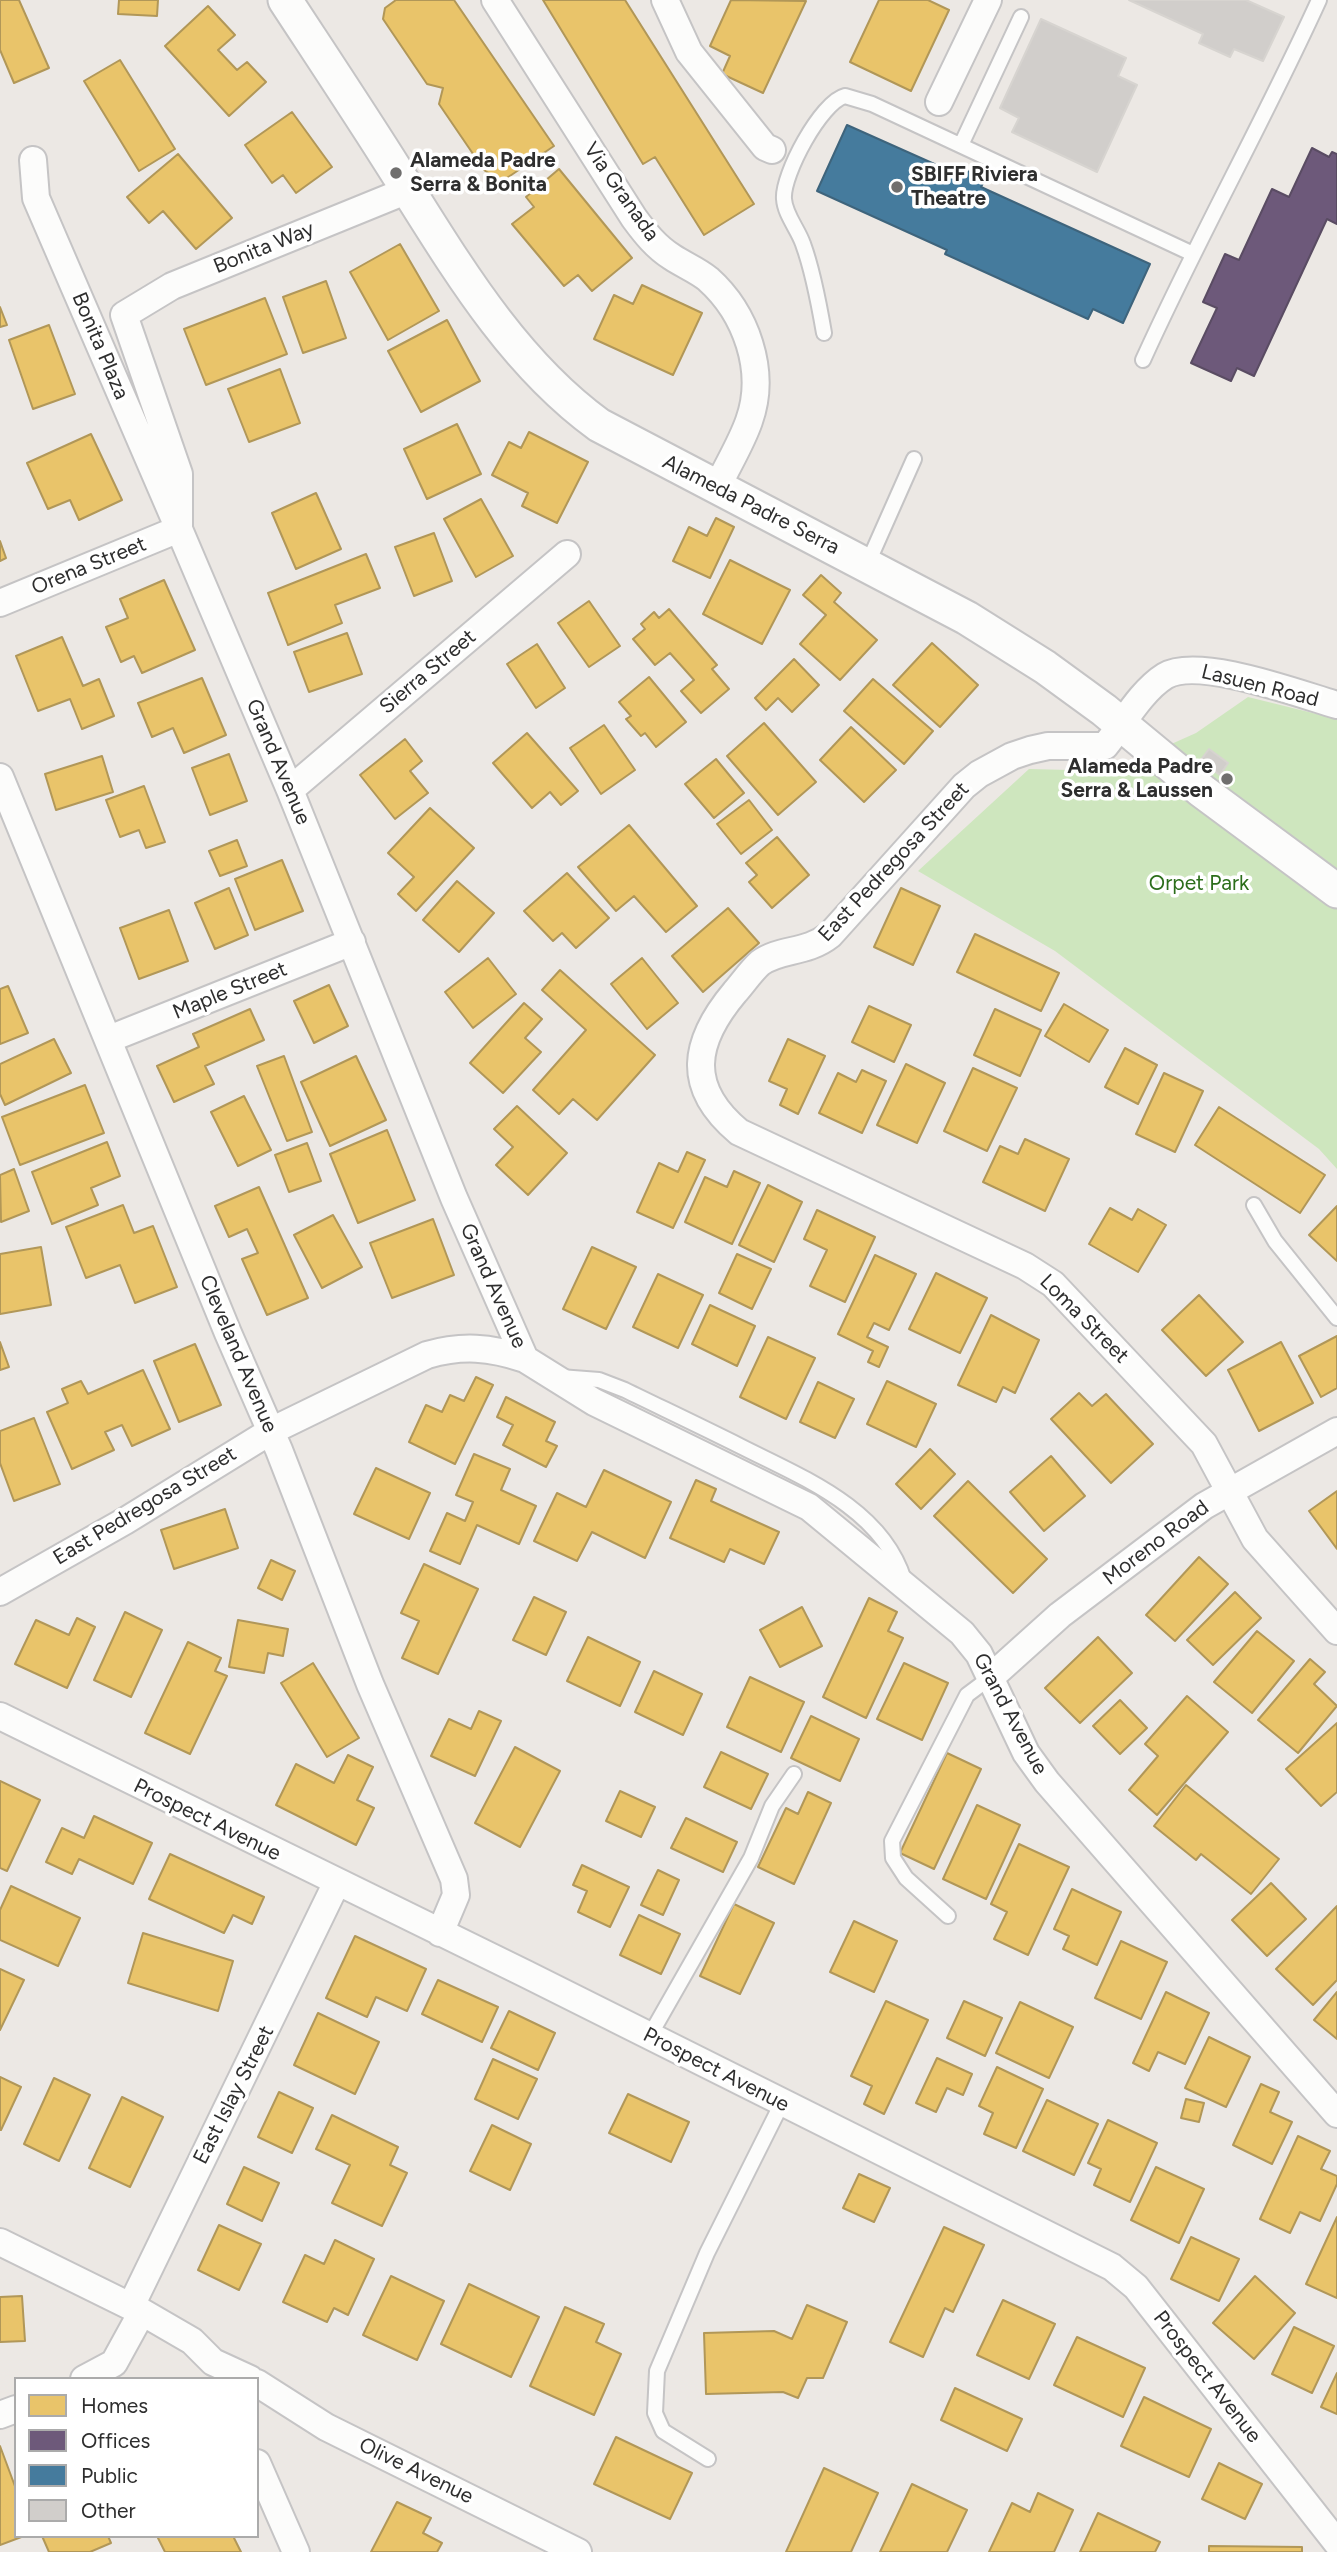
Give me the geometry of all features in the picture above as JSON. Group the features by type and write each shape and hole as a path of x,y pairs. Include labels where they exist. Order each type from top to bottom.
{"street":[{"name":"Alameda Padre Serra","path":"285,0 455,264 524,358 546,383 599,425 867,565 1007,643 1123,725 1202,792 1337,891"},
{"name":"Via Granada","path":"495,0 650,239 670,256 708,279 727,299 742,322 751,348 756,376 753,406 749,421 716,488"},
{"path":"665,0 690,52 730,106 765,147 772,150"},
{"path":"939,102 988,0"},
{"name":"Bonita Plaza","path":"33,160 36,198 179,529"},
{"name":"Bonita Way","path":"124,314 172,286 408,190"},
{"name":"Grand Avenue","path":"124,314 179,474 179,529 290,790 454,1198 525,1359 594,1402 809,1507 962,1633 979,1654 1026,1753 1047,1782 1337,2114"},
{"name":"Orena Street","path":"0,603 179,529"},
{"name":"Sierra Street","path":"290,790 567,554"},
{"name":"Lasuen Road","path":"1123,725 1158,681 1183,670 1211,671 1337,705"},
{"name":"East Pedregosa Street","path":"701,1053 708,1028 719,1011 759,964 772,957 817,945 830,935 964,786 979,774 1012,755 1030,750 1048,746 1105,746 1123,725"},
{"name":"Cleveland Avenue","path":"0,777 228,1333 271,1431 370,1684 454,1879 456,1895 440,1933"},
{"name":"Maple Street","path":"109,1039 352,942"},
{"name":"Loma Street","path":"701,1053 702,1081 706,1094 719,1114 739,1132 1025,1266 1053,1284 1204,1444 1255,1539 1337,1631"},
{"name":"East Pedregosa Street","path":"0,1592 125,1521 271,1431 427,1355 452,1348 478,1347 525,1359"},
{"name":"Moreno Road","path":"991,1677 1060,1615 1193,1514 1337,1431"},
{"name":"Prospect Avenue","path":"0,1716 1112,2267 1136,2287 1337,2543"},
{"name":"East Islay Street","path":"88,2377 114,2362 136,2309 336,1884"},
{"path":"0,2242 136,2309 192,2340 217,2370 243,2377"},
{"name":"Olive Avenue","path":"259,2384 326,2427 578,2552"},
{"path":"259,2468 296,2552"}],"lane":[{"path":"1143,360 1193,254 1271,106 1319,0"},
{"path":"961,145 1021,17"},
{"path":"824,333 807,255 784,197 790,176 822,112 837,98 853,96 1193,254"},
{"path":"867,565 914,459"},
{"path":"1254,1205 1276,1241 1337,1318"},
{"path":"948,1916 932,1905 906,1878 893,1858 892,1841 967,1695 991,1677"},
{"path":"649,2037 751,1858 772,1806 794,1773"},
{"path":"708,2459 663,2431 655,2413 657,2371 707,2253 782,2103"}],"green space":[{"name":"Orpet Park","path":"1248,697 1337,719 1337,1169 1319,1149 1055,951 918,871 1029,769 1111,771 1196,733"}],"building: Homes":[{"path":"0,0 19,0 49,68 14,83 0,50"},
{"path":"119,0 158,0 157,16 118,14"},
{"path":"396,0 454,0 554,146 501,182 484,170 439,104 443,88 427,84 383,19 385,8"},
{"path":"543,0 625,0 754,204 704,235 655,157 643,164"},
{"path":"731,0 806,1 763,93 722,74 730,56 710,46"},
{"path":"879,0 928,0 949,10 911,91 850,62"},
{"path":"208,6 235,35 218,50 237,70 247,62 266,82 229,116 165,46"},
{"path":"120,60 175,149 139,171 84,81"},
{"path":"292,112 332,167 296,193 283,175 272,183 245,145"},
{"path":"178,154 232,218 196,249 163,211 149,223 127,197"},
{"path":"559,169 632,258 592,291 578,275 564,286 512,224 534,207 526,197"},
{"path":"400,244 439,311 388,340 350,272"},
{"path":"326,281 346,338 303,353 283,297"},
{"path":"642,285 702,313 673,375 594,339 614,295 633,304"},
{"path":"265,298 287,354 206,385 184,329"},
{"path":"0,307 7,325 0,327"},
{"path":"447,320 480,381 421,412 388,351"},
{"path":"49,325 75,394 33,409 9,340"},
{"path":"280,369 300,423 249,442 228,389"},
{"path":"457,424 481,474 427,499 404,449"},
{"path":"529,432 588,462 557,523 522,506 528,493 492,475 509,442 521,448"},
{"path":"91,434 122,500 79,520 70,500 48,509 27,463"},
{"path":"316,493 341,549 296,569 272,513"},
{"path":"481,499 513,556 476,577 444,519"},
{"path":"716,518 734,527 710,578 673,561 689,527 707,536"},
{"path":"434,533 452,581 414,596 395,547"},
{"path":"0,541 6,558 0,561"},
{"path":"366,554 380,588 335,605 342,623 288,645 268,593"},
{"path":"730,560 790,590 762,644 703,614"},
{"path":"821,575 841,593 834,602 877,640 840,680 800,644 826,615 803,595"},
{"path":"164,580 195,650 142,673 134,656 121,662 106,627 128,618 120,599"},
{"path":"589,601 620,646 589,667 558,623"},
{"path":"669,609 717,665 712,669 729,689 701,713 681,691 694,680 670,653 655,665 633,639 645,629 641,624 654,612 659,618"},
{"path":"347,633 362,674 309,692 294,652"},
{"path":"62,637 83,686 99,679 114,716 82,729 70,699 38,711 16,656"},
{"path":"932,643 978,685 940,727 893,685"},
{"path":"537,644 565,688 536,708 507,664"},
{"path":"794,659 819,685 792,712 778,698 766,710 755,698"},
{"path":"649,677 686,722 656,747 645,733 641,736 626,719 631,716 619,702"},
{"path":"202,678 226,735 184,753 173,728 152,737 138,703"},
{"path":"873,679 933,731 904,764 844,711"},
{"path":"764,723 816,782 778,815 727,756"},
{"path":"604,725 635,770 601,794 570,748"},
{"path":"851,727 896,770 864,802 820,760"},
{"path":"527,733 578,791 561,805 550,792 532,808 493,763"},
{"path":"405,739 422,761 410,771 428,793 395,819 360,775"},
{"path":"229,754 247,801 210,815 192,768"},
{"path":"102,756 113,792 56,810 45,774"},
{"path":"716,759 744,793 714,818 685,784"},
{"path":"144,786 165,842 146,848 139,830 120,837 106,800"},
{"path":"749,800 772,830 741,854 717,824"},
{"path":"430,808 474,848 416,911 398,894 414,877 388,853"},
{"path":"629,825 697,906 666,932 634,896 616,911 578,867"},
{"path":"777,837 809,875 772,908 749,882 757,875 746,863"},
{"path":"237,840 247,866 220,876 209,851"},
{"path":"282,860 303,911 255,930 235,879"},
{"path":"567,873 609,918 576,948 562,933 553,941 524,911"},
{"path":"457,881 494,913 459,952 423,920"},
{"path":"229,888 248,935 215,949 195,903"},
{"path":"901,888 940,906 913,965 874,947"},
{"path":"728,908 759,943 703,992 672,956"},
{"path":"169,910 188,961 139,979 120,928"},
{"path":"975,934 1059,973 1041,1011 957,972"},
{"path":"488,958 516,994 473,1028 445,992"},
{"path":"642,958 678,1003 647,1029 611,984"},
{"path":"560,970 655,1055 597,1120 573,1099 559,1114 533,1090 586,1030 542,990"},
{"path":"329,985 348,1026 314,1043 294,1001"},
{"path":"8,986 28,1033 0,1044 0,989"},
{"path":"524,1003 542,1019 525,1038 541,1052 503,1093 470,1063"},
{"path":"1064,1004 1108,1030 1089,1062 1045,1036"},
{"path":"869,1006 911,1025 894,1062 852,1042"},
{"path":"250,1009 264,1040 205,1066 214,1084 174,1102 157,1066 199,1047 193,1034"},
{"path":"995,1009 1041,1030 1020,1076 974,1055"},
{"path":"54,1039 71,1073 5,1105 0,1094 0,1064"},
{"path":"788,1039 825,1056 798,1114 780,1105 787,1089 769,1081"},
{"path":"1125,1048 1157,1065 1138,1104 1105,1087"},
{"path":"284,1056 312,1132 287,1141 257,1066"},
{"path":"356,1056 386,1120 330,1146 301,1082"},
{"path":"906,1064 945,1083 917,1143 877,1125"},
{"path":"973,1068 1017,1088 987,1151 944,1131"},
{"path":"862,1070 886,1081 862,1133 819,1113 838,1073 856,1082"},
{"path":"1164,1073 1203,1091 1175,1152 1136,1134"},
{"path":"85,1085 104,1133 20,1165 2,1117"},
{"path":"244,1096 271,1150 238,1166 211,1112"},
{"path":"517,1106 567,1153 528,1195 496,1165 513,1147 494,1129"},
{"path":"1219,1107 1325,1175 1300,1213 1195,1145"},
{"path":"387,1130 415,1200 358,1223 330,1154"},
{"path":"1025,1139 1069,1159 1045,1211 983,1182 1000,1146 1018,1154"},
{"path":"107,1142 120,1176 91,1188 98,1205 52,1224 32,1172"},
{"path":"307,1143 321,1181 289,1192 275,1155"},
{"path":"687,1152 705,1160 673,1228 637,1212 659,1163 678,1172"},
{"path":"14,1169 29,1211 1,1222 0,1175"},
{"path":"734,1171 760,1183 732,1244 685,1222 705,1177 727,1187"},
{"path":"768,1185 802,1202 774,1262 739,1245"},
{"path":"259,1187 308,1298 267,1315 242,1259 258,1253 247,1229 229,1237 215,1206"},
{"path":"123,1205 134,1233 153,1226 177,1287 135,1303 120,1265 86,1278 66,1227"},
{"path":"1337,1206 1337,1261 1309,1235"},
{"path":"1110,1208 1132,1220 1138,1209 1166,1225 1138,1272 1089,1244"},
{"path":"817,1210 875,1237 845,1302 810,1286 827,1250 804,1239"},
{"path":"333,1215 362,1267 322,1288 294,1235"},
{"path":"433,1219 454,1275 392,1298 370,1243"},
{"path":"41,1247 51,1305 0,1314 0,1254"},
{"path":"592,1247 636,1267 606,1329 563,1309"},
{"path":"737,1254 771,1269 752,1309 719,1293"},
{"path":"875,1255 916,1274 889,1330 874,1323 867,1337 888,1347 879,1367 868,1362 873,1351 838,1334"},
{"path":"936,1273 987,1298 960,1353 909,1329"},
{"path":"658,1274 703,1295 678,1348 633,1327"},
{"path":"1199,1295 1243,1342 1206,1376 1162,1330"},
{"path":"710,1305 755,1326 737,1366 692,1344"},
{"path":"991,1315 1039,1340 1015,1393 1003,1387 996,1402 958,1385"},
{"path":"1337,1336 1337,1388 1321,1397 1299,1356"},
{"path":"768,1337 815,1358 786,1419 740,1397"},
{"path":"0,1342 9,1367 0,1370"},
{"path":"1281,1342 1313,1403 1259,1431 1228,1370"},
{"path":"195,1344 221,1405 179,1422 154,1361"},
{"path":"143,1370 170,1429 132,1446 122,1425 105,1432 114,1450 72,1469 47,1412 68,1403 62,1389 81,1381 88,1394"},
{"path":"476,1377 493,1385 455,1464 409,1442 426,1405 442,1412 450,1395 464,1401"},
{"path":"887,1381 936,1404 916,1447 867,1424"},
{"path":"818,1382 854,1399 835,1438 800,1422"},
{"path":"1079,1393 1092,1406 1106,1394 1153,1444 1111,1483 1051,1419"},
{"path":"506,1397 555,1422 546,1441 557,1446 546,1467 503,1445 513,1425 497,1417"},
{"path":"34,1418 60,1484 14,1501 0,1463 0,1431"},
{"path":"930,1449 955,1474 921,1509 896,1484"},
{"path":"474,1454 510,1469 501,1490 536,1506 519,1544 477,1525 460,1564 430,1551 447,1513 465,1521 473,1502 456,1495"},
{"path":"1051,1456 1085,1496 1044,1531 1010,1492"},
{"path":"376,1468 430,1493 409,1539 354,1514"},
{"path":"604,1470 671,1502 645,1558 592,1532 577,1561 534,1541 557,1493 586,1507"},
{"path":"696,1480 716,1489 711,1501 779,1532 764,1564 730,1549 724,1562 670,1538"},
{"path":"968,1481 1047,1559 1013,1593 934,1516"},
{"path":"1337,1491 1337,1549 1309,1511"},
{"path":"225,1509 238,1548 174,1569 161,1530"},
{"path":"1199,1557 1228,1584 1175,1641 1146,1615"},
{"path":"271,1560 295,1571 282,1600 258,1588"},
{"path":"424,1564 478,1589 438,1674 402,1658 419,1621 401,1613"},
{"path":"1235,1592 1261,1618 1213,1665 1187,1640"},
{"path":"534,1597 566,1612 546,1655 513,1640"},
{"path":"869,1598 897,1612 888,1631 903,1638 866,1718 823,1697"},
{"path":"802,1607 822,1646 780,1667 760,1630"},
{"path":"125,1612 162,1630 131,1697 94,1680"},
{"path":"77,1618 95,1627 67,1688 15,1664 36,1620 69,1635"},
{"path":"238,1620 288,1629 283,1656 268,1653 264,1673 229,1667"},
{"path":"1257,1631 1294,1661 1252,1713 1214,1682"},
{"path":"588,1637 640,1662 620,1706 567,1681"},
{"path":"1098,1637 1132,1673 1080,1723 1045,1688"},
{"path":"188,1642 221,1658 215,1671 227,1676 190,1754 145,1733"},
{"path":"1310,1659 1325,1672 1314,1684 1337,1706 1298,1753 1258,1720"},
{"path":"313,1663 359,1738 327,1757 281,1683"},
{"path":"904,1663 948,1683 922,1740 877,1719"},
{"path":"654,1671 702,1694 683,1735 635,1712"},
{"path":"750,1677 804,1702 781,1752 727,1727"},
{"path":"1187,1696 1228,1732 1157,1815 1129,1790 1158,1756 1145,1744"},
{"path":"1120,1700 1147,1728 1120,1754 1093,1726"},
{"path":"479,1711 501,1721 475,1776 431,1756 449,1719 471,1729"},
{"path":"811,1716 859,1739 840,1781 791,1758"},
{"path":"1337,1723 1337,1792 1321,1806 1286,1769"},
{"path":"515,1747 560,1771 520,1847 475,1823"},
{"path":"721,1752 768,1774 751,1809 704,1787"},
{"path":"947,1753 981,1769 934,1869 900,1853"},
{"path":"348,1755 373,1767 357,1800 374,1808 356,1845 276,1805 296,1764 334,1783"},
{"path":"0,1781 40,1800 7,1871 0,1868"},
{"path":"1186,1785 1279,1859 1251,1894 1201,1854 1196,1860 1154,1826"},
{"path":"620,1791 655,1807 641,1837 606,1821"},
{"path":"808,1792 831,1803 794,1884 758,1867 786,1808 798,1814"},
{"path":"977,1805 1020,1825 986,1899 943,1879"},
{"path":"94,1816 152,1843 133,1884 79,1859 72,1874 46,1862 62,1828 84,1838"},
{"path":"686,1818 737,1842 723,1872 671,1848"},
{"path":"1019,1844 1069,1867 1028,1955 994,1939 1007,1912 991,1904"},
{"path":"170,1854 264,1897 252,1924 233,1915 224,1933 149,1899"},
{"path":"582,1865 629,1887 610,1927 578,1912 587,1891 573,1885"},
{"path":"658,1870 679,1880 663,1915 641,1905"},
{"path":"1271,1883 1306,1919 1267,1956 1232,1920"},
{"path":"11,1886 80,1918 58,1966 0,1940 0,1910"},
{"path":"1072,1889 1121,1912 1097,1965 1063,1949 1069,1936 1054,1929"},
{"path":"734,1904 774,1923 740,1994 700,1976"},
{"path":"1337,1906 1337,1980 1313,2005 1276,1969"},
{"path":"639,1915 680,1934 661,1974 620,1955"},
{"path":"854,1921 897,1941 874,1992 830,1972"},
{"path":"143,1933 233,1961 218,2011 128,1983"},
{"path":"355,1936 426,1969 407,2011 376,1997 367,2017 326,1998"},
{"path":"1121,1941 1167,1962 1141,2019 1095,1998"},
{"path":"0,1969 24,1980 0,2030"},
{"path":"438,1980 498,2007 482,2042 422,2014"},
{"path":"1166,1992 1209,2013 1185,2064 1158,2052 1149,2071 1133,2063"},
{"path":"1337,1992 1337,2039 1314,2020"},
{"path":"886,2001 928,2020 884,2114 864,2104 872,2086 851,2076"},
{"path":"964,2001 1002,2018 985,2056 947,2038"},
{"path":"1020,2002 1073,2027 1049,2078 996,2053"},
{"path":"509,2011 555,2033 538,2070 491,2048"},
{"path":"318,2013 379,2042 355,2094 294,2065"},
{"path":"1209,2037 1250,2057 1226,2107 1185,2088"},
{"path":"937,2058 972,2074 963,2095 947,2088 936,2112 916,2103"},
{"path":"493,2059 537,2079 518,2119 475,2099"},
{"path":"997,2067 1043,2089 1016,2148 984,2134 993,2113 979,2106"},
{"path":"0,2077 21,2087 1,2130 0,2130"},
{"path":"54,2078 90,2095 59,2161 24,2144"},
{"path":"1261,2084 1279,2092 1270,2112 1292,2122 1272,2164 1233,2145"},
{"path":"279,2092 313,2108 292,2153 258,2137"},
{"path":"628,2094 689,2122 671,2162 609,2133"},
{"path":"122,2097 163,2117 130,2187 89,2168"},
{"path":"1186,2099 1204,2103 1199,2122 1181,2118"},
{"path":"1047,2100 1098,2124 1074,2175 1023,2151"},
{"path":"332,2115 398,2147 390,2165 407,2173 382,2226 332,2203 350,2165 316,2149"},
{"path":"1108,2120 1157,2143 1130,2202 1094,2185 1101,2169 1088,2163"},
{"path":"492,2125 531,2144 510,2190 470,2171"},
{"path":"1298,2136 1330,2151 1321,2169 1337,2176 1337,2184 1320,2221 1300,2212 1290,2233 1260,2219"},
{"path":"244,2167 279,2183 262,2221 227,2204"},
{"path":"1156,2167 1204,2189 1179,2243 1131,2220"},
{"path":"859,2174 890,2188 874,2222 843,2208"},
{"path":"1337,2217 1337,2298 1306,2284"},
{"path":"219,2225 261,2244 239,2290 198,2270"},
{"path":"944,2227 984,2245 953,2312 945,2308 923,2357 890,2342"},
{"path":"1191,2237 1239,2259 1219,2301 1171,2279"},
{"path":"335,2240 374,2259 348,2315 334,2308 327,2322 283,2302 305,2255 324,2264"},
{"path":"391,2276 444,2301 417,2360 363,2335"},
{"path":"1255,2276 1295,2313 1254,2359 1213,2323"},
{"path":"469,2284 539,2317 511,2377 441,2344"},
{"path":"22,2296 25,2341 0,2342 0,2297"},
{"path":"1003,2300 1055,2324 1029,2379 977,2355"},
{"path":"807,2305 847,2322 823,2378 807,2378 798,2398 783,2392 706,2394 704,2333 774,2331 792,2339"},
{"path":"565,2307 604,2324 596,2342 621,2354 594,2415 530,2386"},
{"path":"1294,2327 1334,2346 1312,2393 1272,2374"},
{"path":"1077,2337 1145,2368 1123,2417 1054,2385"},
{"path":"1337,2373 1337,2414 1321,2407"},
{"path":"955,2388 1022,2419 1007,2451 941,2420"},
{"path":"1144,2397 1211,2429 1189,2477 1121,2446"},
{"path":"616,2437 692,2473 670,2519 594,2484"},
{"path":"0,2446 14,2484 14,2538 19,2538 0,2545"},
{"path":"1219,2463 1262,2484 1245,2519 1202,2499"},
{"path":"824,2468 878,2493 851,2552 786,2552"},
{"path":"912,2484 967,2510 947,2552 880,2552"},
{"path":"1038,2493 1073,2510 1054,2552 989,2552 1012,2503 1030,2512"},
{"path":"397,2502 431,2518 423,2533 442,2543 437,2552 371,2552"},
{"path":"1098,2513 1160,2542 1155,2552 1080,2552"},
{"path":"43,2538 109,2538 111,2543 90,2552 49,2552"},
{"path":"158,2538 234,2538 241,2552 165,2552"},
{"path":"1209,2546 1302,2547 1302,2552 1209,2552"}],"building: Offices":[{"path":"1312,148 1329,157 1332,152 1337,154 1337,224 1327,219 1254,376 1237,368 1231,381 1191,363 1217,308 1203,302 1225,254 1239,260 1272,189 1289,197"}],"building: Public":[{"path":"847,125 959,175 962,168 985,179 981,187 1150,264 1123,323 1093,309 1088,319 945,254 947,250 817,191"}],"building: Other":[{"path":"1129,0 1246,0 1284,17 1263,61 1234,49 1230,57 1199,43 1203,34"},
{"path":"1041,19 1126,58 1118,76 1137,85 1097,172 1012,132 1019,118 1000,108"},
{"path":"1209,749 1228,763 1220,775 1200,761"}],"place":[{"name":"Alameda Padre Serra & Bonita","path":"396,173"},
{"name":"SBIFF Riviera Theatre","path":"897,187"},
{"name":"Alameda Padre Serra & Laussen","path":"1227,779"}]}
